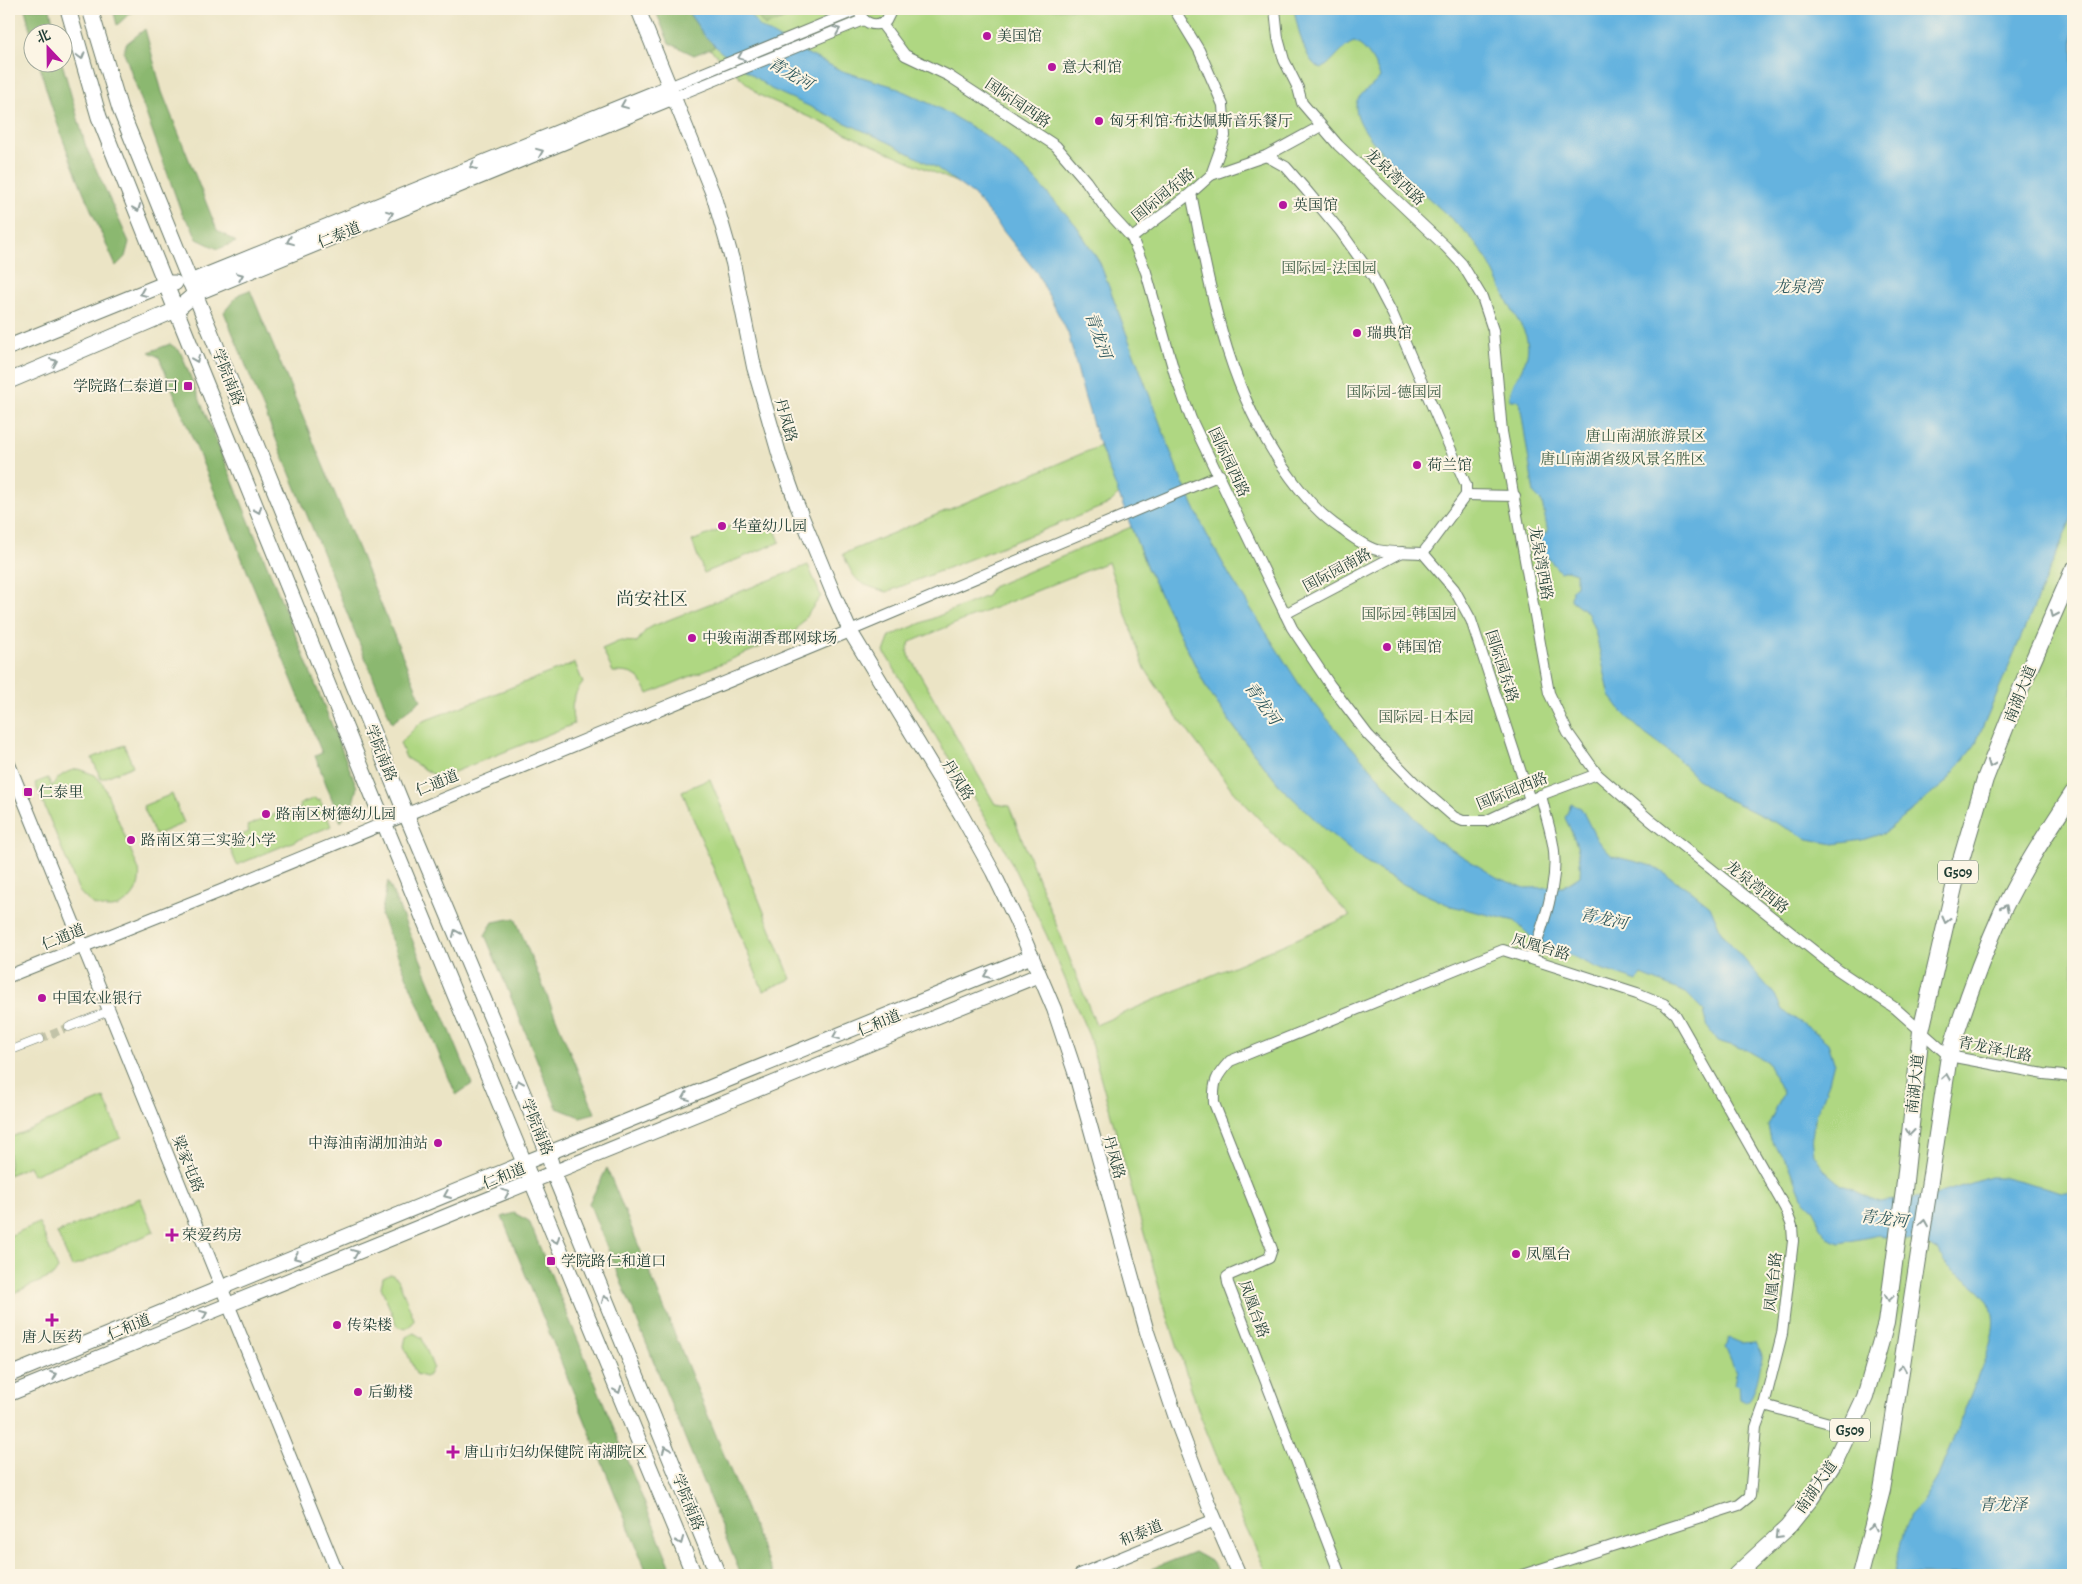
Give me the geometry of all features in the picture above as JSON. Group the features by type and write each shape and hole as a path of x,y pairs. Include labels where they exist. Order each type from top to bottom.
{"highway":[{"name":"南湖大道","path":"1736,1575 1786,1528 1811,1498 1835,1461 1865,1397 1886,1323 1904,1190 1921,1031 1958,870 1985,778 2024,681 2073,570"},
{"name":"南湖大道","path":"1860,1575 1883,1481 1949,1056 1964,1007 2003,910 2073,793"}],"main road":[{"name":"学院南路","path":"68,9 100,117 167,283 176,310 384,823 694,1575"},
{"name":"学院南路","path":"90,9 120,109 406,814 548,1153 554,1174 718,1575"},
{"name":"丹凤路","path":"638,9 713,194 725,232 754,367 780,457 797,505 850,631 970,830 1016,920 1065,1039 1147,1332 1179,1427 1238,1575"},
{"name":"仁泰道","path":"9,381 176,310 192,288 671,92"},
{"name":"仁泰道","path":"9,348 167,283 192,288"},
{"name":"仁和道","path":"9,1375 1032,956"},
{"name":"仁和道","path":"9,1394 1040,975"}],"street":[{"path":"671,92 700,73 859,9 863,20 872,24 882,24 889,17 892,9"},
{"name":"国际园东路","path":"1132,238 1191,193 1211,175 1226,136 1223,105 1199,50 1174,9"},
{"name":"龙泉湾西路","path":"1275,9 1278,38 1284,60 1298,88 1302,103 1338,145 1462,264 1482,298 1493,330 1502,432 1549,693 1568,733 1597,774 1618,794 1838,970 1895,1008 1921,1031"},
{"path":"671,92 706,84 863,20"},
{"name":"国际园西路","path":"882,24 905,55 949,76 1056,146 1086,181 1108,212 1132,238 1146,272 1175,375 1191,419 1220,475 1285,614 1330,685 1368,736 1415,783 1454,817 1463,821 1486,820 1530,800 1597,774"},
{"path":"1211,175 1266,156 1321,126"},
{"path":"1191,193 1212,300 1233,368 1247,404 1279,462 1310,503 1328,521 1376,550 1423,553 1466,495 1466,485 1394,315 1373,277 1341,232 1306,190 1286,168 1266,156"},
{"path":"850,631 1220,475"},
{"path":"1466,495 1515,496"},
{"name":"国际园南路","path":"1285,614 1402,552"},
{"name":"国际园东路","path":"1423,553 1454,590 1471,620 1530,800"},
{"name":"仁通道","path":"9,976 850,631"},
{"name":"梁家屯路","path":"9,764 338,1575"},
{"path":"1531,959 1553,883 1554,850 1541,796"},
{"name":"凤凰台路","path":"1340,1575 1228,1283 1227,1278 1230,1274 1269,1258 1272,1249 1214,1103 1213,1089 1218,1074 1230,1061 1503,950 1637,993 1664,1004 1676,1014 1786,1208 1792,1226 1792,1250 1782,1334 1764,1406 1756,1427 1750,1496 1745,1502 1522,1575"},
{"path":"69,1027 109,1011"},
{"name":"青龙泽北路","path":"1921,1031 1949,1056 2044,1074 2073,1077"},
{"path":"9,1052 40,1039"},
{"path":"1764,1406 1851,1429"},
{"name":"和泰道","path":"1080,1575 1215,1520"}],"green space":[{"path":"25,9 50,9 53,22 28,22"},
{"path":"113,9 135,9 117,25"},
{"path":"655,9 686,9 704,35 716,46 694,55 669,43"},
{"name":"唐山南湖旅游景区","path":"678,9 2073,9 2073,1575 1268,1575 1244,1524 1200,1415 1166,1312 1089,1036 1047,936 1004,848 884,652 890,636 987,596 992,587 1131,527 1147,568 1207,689 1241,737 1280,786 1363,861 1402,883 1077,318 985,195 759,95 691,31","holes":["1108,562 1144,667 1174,713 1234,792 1350,916 1096,1025 1009,806 995,804 907,652 910,642"]},
{"path":"751,9 808,9 765,26"},
{"path":"145,29 162,92 217,230 236,242 218,249 197,239 192,227 182,214 124,52 126,44"},
{"path":"41,72 65,72 86,147 129,242 125,257 116,266 73,166"},
{"path":"250,290 421,700 392,723 224,312 239,294"},
{"path":"170,344 180,351 357,787 352,807 341,822 315,756 322,753 159,357 149,352"},
{"path":"1100,446 1120,493 1109,504 887,592 863,584 858,580 851,571 843,554"},
{"path":"743,521 748,532 772,522 780,542 704,573 692,541"},
{"path":"808,565 821,596 794,633 648,694 639,678 631,674 613,672 602,649 620,641 637,642 646,630 653,626"},
{"path":"575,663 583,683 576,693 573,702 574,724 439,778 406,758 400,743 421,722"},
{"path":"124,745 133,766 101,779 92,758"},
{"path":"78,769 95,775 103,784 139,870 138,886 135,893 124,904 117,907 109,908 94,905 79,891 35,783 48,778 52,787 63,775"},
{"path":"710,779 791,979 763,991 682,791"},
{"path":"172,794 184,823 155,835 143,806"},
{"path":"315,798 317,801 320,800 331,826 237,865 227,841 249,832 247,826 288,809 289,813 301,808 300,804"},
{"path":"388,881 472,1084 456,1095 381,915"},
{"path":"515,918 595,1113 580,1117 557,1108 485,935 493,922"},
{"path":"104,1098 121,1138 33,1175 29,1166 9,1175 9,1138"},
{"path":"607,1168 773,1575 741,1575 589,1203"},
{"path":"140,1198 154,1232 72,1267 57,1233"},
{"path":"514,1213 529,1221 674,1575 648,1575 502,1217"},
{"path":"39,1223 58,1269 53,1276 9,1295 9,1236"},
{"path":"391,1274 398,1279 414,1319 413,1323 406,1329 397,1326 381,1287 383,1278"},
{"path":"414,1333 422,1338 433,1367 429,1375 425,1377 416,1374 404,1346 406,1337"},
{"path":"1194,1552 1212,1562 1219,1575 1137,1575"}],"water":[{"path":"686,9 745,9 760,27 786,43 842,71 892,86 937,107 985,135 1027,171 1076,225 1100,263 1179,474 1206,533 1230,576 1301,687 1340,734 1434,839 1498,878 1525,888 1563,887 1580,876 1579,853 1565,818 1571,804 1581,808 1597,840 1612,856 1653,866 1690,890 1710,906 1722,934 1775,995 1782,1010 1828,1043 1834,1062 1829,1082 1815,1118 1812,1137 1814,1154 1825,1171 1840,1184 1879,1202 1932,1196 1990,1177 2005,1177 2063,1192 2073,1192 2073,1575 1894,1575 1905,1526 1910,1515 1921,1504 1939,1474 1988,1351 1992,1337 1993,1316 1987,1299 1972,1284 1947,1265 1939,1251 1926,1243 1879,1235 1840,1243 1828,1238 1819,1226 1818,1217 1813,1208 1802,1197 1790,1167 1771,1140 1768,1126 1783,1093 1767,1062 1747,1050 1717,1041 1708,1028 1704,1011 1686,993 1642,975 1637,981 1598,968 1531,937 1515,921 1451,906 1405,885 1363,861 1325,829 1280,786 1241,737 1207,689 1147,568 1098,441 1068,333 1037,273 975,196 937,168 888,142 771,89 721,52 704,35"},
{"name":"龙泉湾","path":"1294,9 2073,9 2073,515 1975,745 1945,783 1884,833 1862,840 1834,844 1808,839 1721,796 1698,780 1675,756 1645,734 1623,713 1610,696 1595,631 1587,612 1571,600 1572,589 1576,586 1576,573 1567,570 1560,572 1544,553 1539,535 1548,533 1542,502 1534,494 1520,403 1516,400 1510,400 1510,393 1527,354 1528,345 1525,332 1480,248 1385,156 1359,120 1357,101 1380,77 1370,56 1359,44 1354,42 1345,47 1322,69 1316,66 1306,52"},
{"path":"1729,1338 1741,1343 1756,1342 1761,1352 1762,1358 1758,1379 1753,1394 1748,1400 1740,1399 1739,1387 1734,1384 1736,1373 1725,1347"}],"tunnel":[{"path":"40,1039 69,1027"}],"place":[{"name":"美国馆","path":"987,36"},
{"name":"意大利馆","path":"1052,67"},
{"name":"匈牙利馆·布达佩斯音乐餐厅","path":"1099,121"},
{"name":"英国馆","path":"1283,205"},
{"name":"瑞典馆","path":"1357,333"},
{"name":"学院路仁泰道口","path":"188,386"},
{"name":"荷兰馆","path":"1417,465"},
{"name":"华童幼儿园","path":"722,526"},
{"name":"中骏南湖香郡网球场","path":"692,638"},
{"name":"韩国馆","path":"1387,647"},
{"name":"仁泰里","path":"28,792"},
{"name":"路南区树德幼儿园","path":"266,814"},
{"name":"路南区第三实验小学","path":"131,840"},
{"name":"中国农业银行","path":"42,998"},
{"name":"中海油南湖加油站","path":"438,1143"},
{"name":"荣爱药房","path":"172,1235"},
{"name":"凤凰台","path":"1516,1254"},
{"name":"学院路仁和道口","path":"551,1261"},
{"name":"唐人医药","path":"52,1320"},
{"name":"传染楼","path":"337,1325"},
{"name":"后勤楼","path":"358,1392"},
{"name":"唐山市妇幼保健院 南湖院区","path":"453,1452"}],"district":[{"name":"尚安社区","path":"652,599"}],"water label":[{"name":"青龙河","path":"791,73"},
{"name":"青龙河","path":"1099,335"},
{"name":"青龙河","path":"1263,703"},
{"name":"青龙河","path":"1604,918"},
{"name":"青龙河","path":"1884,1218"},
{"name":"青龙泽","path":"2003,1504"}],"park label":[{"name":"国际园-法国园","path":"1329,268"},
{"name":"国际园-德国园","path":"1394,392"},
{"name":"唐山南湖省级风景名胜区","path":"1623,459"},
{"name":"国际园-韩国园","path":"1409,614"},
{"name":"国际园-日本园","path":"1426,717"}]}
